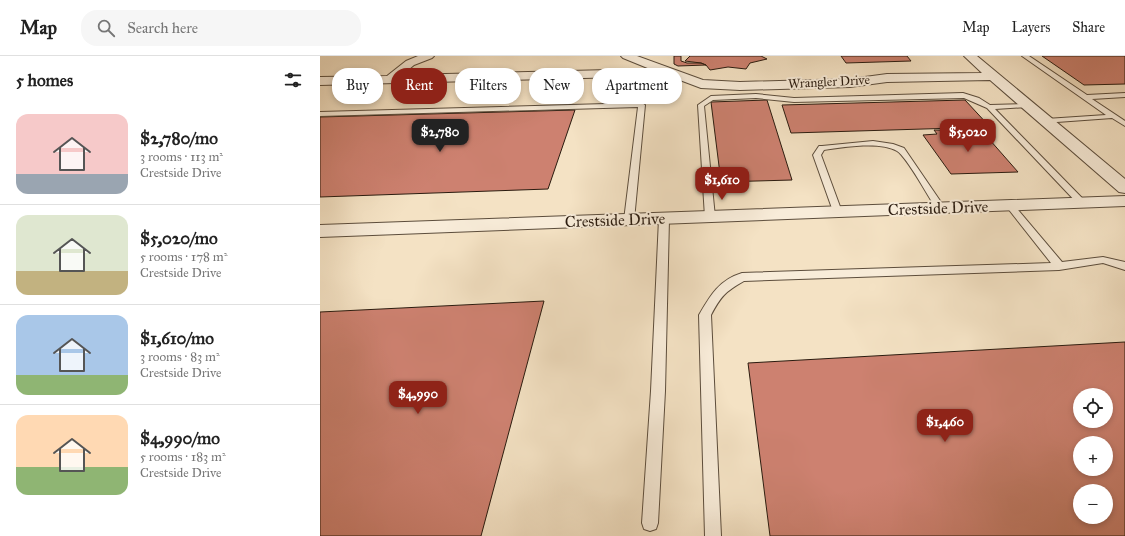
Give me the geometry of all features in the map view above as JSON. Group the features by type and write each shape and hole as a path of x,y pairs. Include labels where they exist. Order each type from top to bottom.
{"street":[{"path":"389,80 410,63 428,56"},
{"name":"Wrangler Drive","path":"627,56 657,68"},
{"path":"970,56 1125,188"},
{"path":"320,81 592,74"},
{"name":"Wrangler Drive","path":"682,77 700,84 740,86 850,83 887,78 993,76"},
{"name":"Crestside Drive","path":"320,231 1125,202"}],"lane":[{"path":"1026,56 1125,124"},
{"path":"1085,97 1125,95"},
{"path":"710,217 701,105 711,98 756,96 794,100 963,96 982,101 1082,203"},
{"path":"320,114 642,105 629,220"},
{"path":"989,107 1028,105"},
{"path":"1046,120 1125,116"},
{"path":"837,212 817,155 822,148 841,145 882,144 902,150 940,208"},
{"path":"1010,206 1059,266"},
{"path":"650,523 658,391 664,219"},
{"path":"713,536 705,316 716,295 728,285 742,277 1059,266 1103,260 1125,266"}],"building":[{"path":"674,56 681,56 681,61 687,63 701,63 706,65 678,66 674,64"},
{"path":"690,56 761,56 767,59 750,63 746,69 728,67 710,70 706,65 701,63 685,61"},
{"path":"841,56 907,56 911,61 846,63"},
{"path":"1042,56 1125,56 1125,84 1084,85"},
{"path":"767,100 792,180 721,182 711,102"},
{"path":"965,100 990,127 791,133 782,105"},
{"path":"575,110 548,189 320,197 320,117"},
{"path":"934,130 982,131 1018,172 951,174 923,135 937,134"},
{"path":"544,301 481,536 320,536 320,312"},
{"path":"1125,342 1125,536 770,536 748,363"}]}
